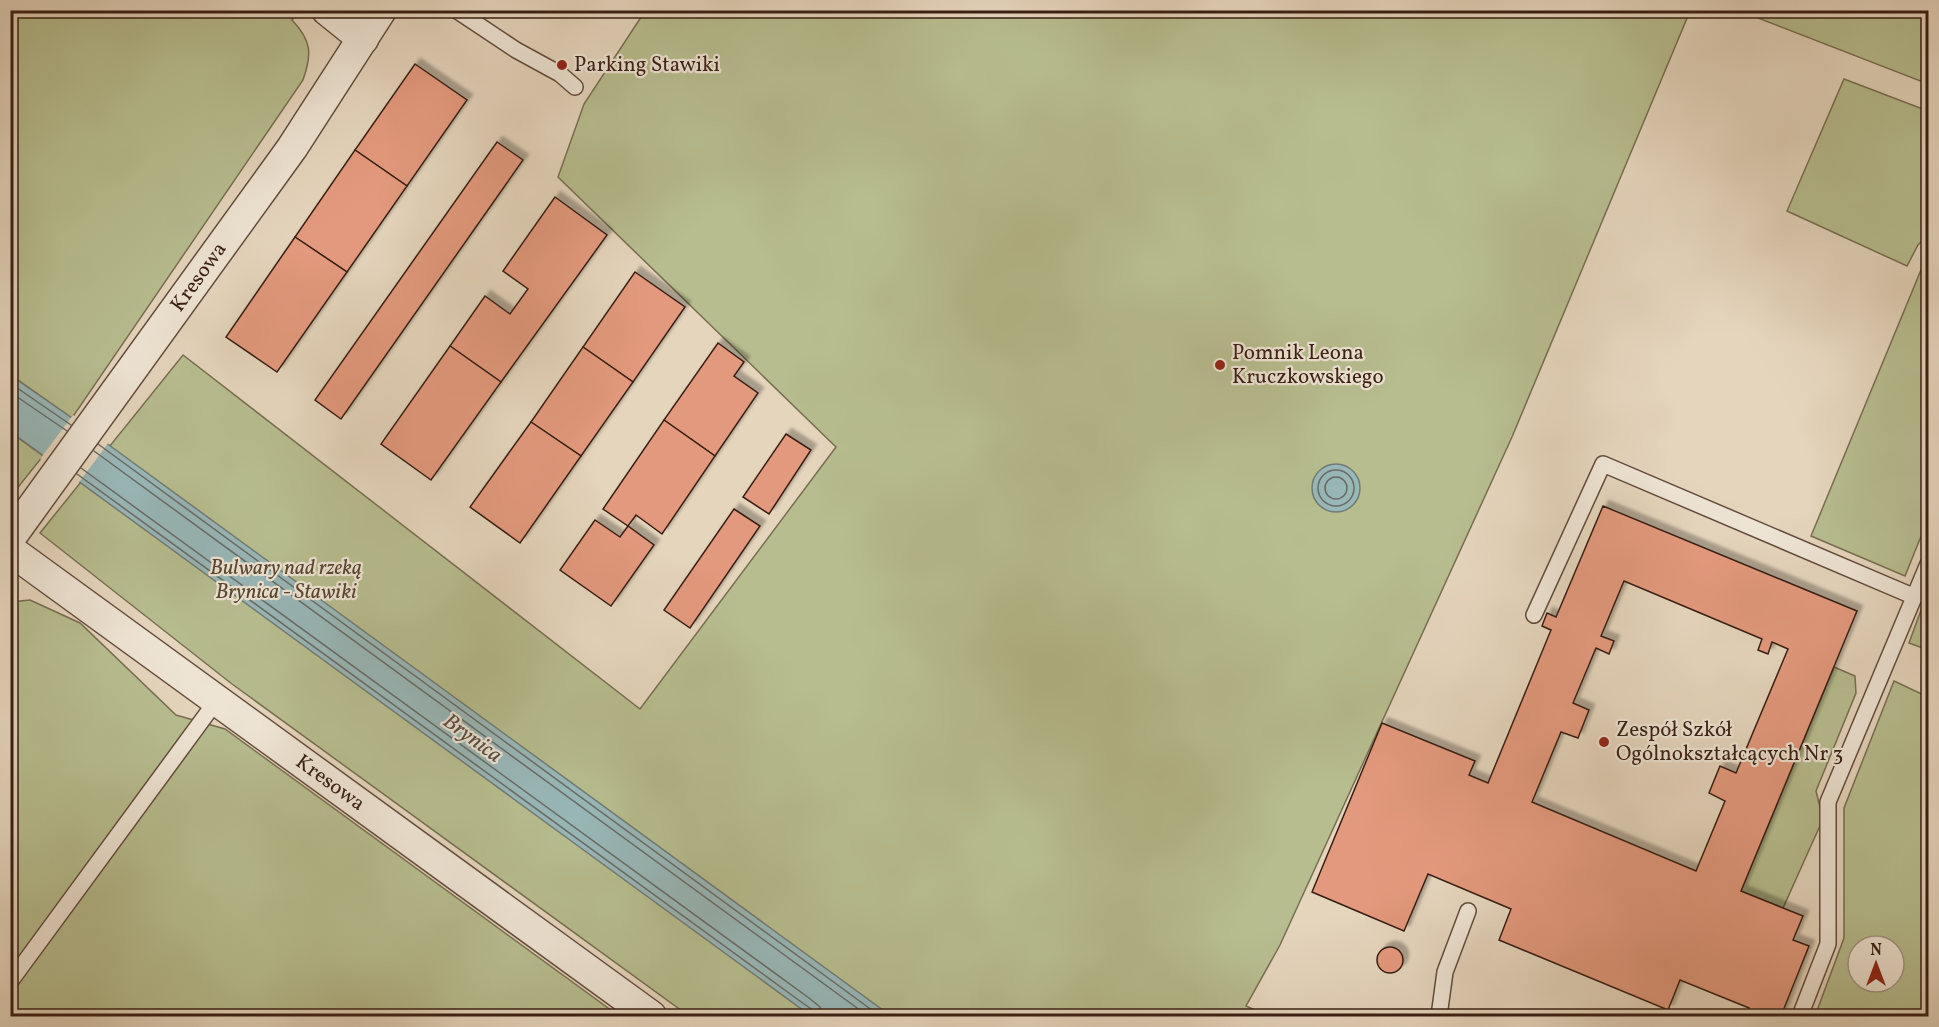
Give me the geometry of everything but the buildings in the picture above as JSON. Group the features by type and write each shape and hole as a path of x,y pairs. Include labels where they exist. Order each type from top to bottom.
{"street":[{"path":"327,10 363,39"},
{"name":"Kresowa","path":"10,538 292,148 381,10"},
{"name":"Kresowa","path":"10,550 651,1017"}],"lane":[{"path":"456,10 516,50 560,74 575,87"},
{"path":"1534,615 1602,464 1915,597"},
{"path":"1800,1017 1828,944 1828,802 1929,564"},
{"path":"10,982 217,700"},
{"path":"1438,1017 1445,972 1468,911"}],"green space":[{"path":"296,10 298,12 292,20 307,41 309,55 303,80 72,418 11,375 11,11"},
{"name":"Bulwary nad rzeką Brynica - Stawiki","path":"645,11 1690,11 1512,437 1280,945 1246,1006 1268,1016 689,1016 232,684 40,533 183,355 640,709 836,447 558,177 584,104"},
{"path":"1740,11 1928,11 1928,84"},
{"path":"1844,79 1928,111 1928,235 1918,245 1907,266 1787,211"},
{"path":"1928,253 1928,519 1905,576 1811,536"},
{"path":"10,432 43,456 11,496 10,496"},
{"path":"1928,591 1928,650 1909,643"},
{"path":"30,600 80,623 176,715 225,729 619,1016 11,1016 10,602"},
{"path":"1834,667 1855,676 1856,693 1816,791 1823,819 1783,908 1741,891"},
{"path":"1894,681 1928,697 1928,1016 1815,1016 1844,938 1844,808"}],"water":[{"name":"Brynica","path":"10,375 891,1016 811,1016 11,432"},
{"path":"1331,464 1341,464 1353,471 1360,483 1360,493 1353,505 1341,512 1331,512 1316,501 1312,493 1312,483 1323,468"}],"pier":[{"path":"73,415 109,442 77,485 40,459"}],"place":[{"name":"Parking Stawiki","path":"562,65"},
{"name":"Pomnik Leona Kruczkowskiego","path":"1220,365"},
{"name":"Zespół Szkół Ogólnokształcących Nr 3","path":"1604,742"}]}
